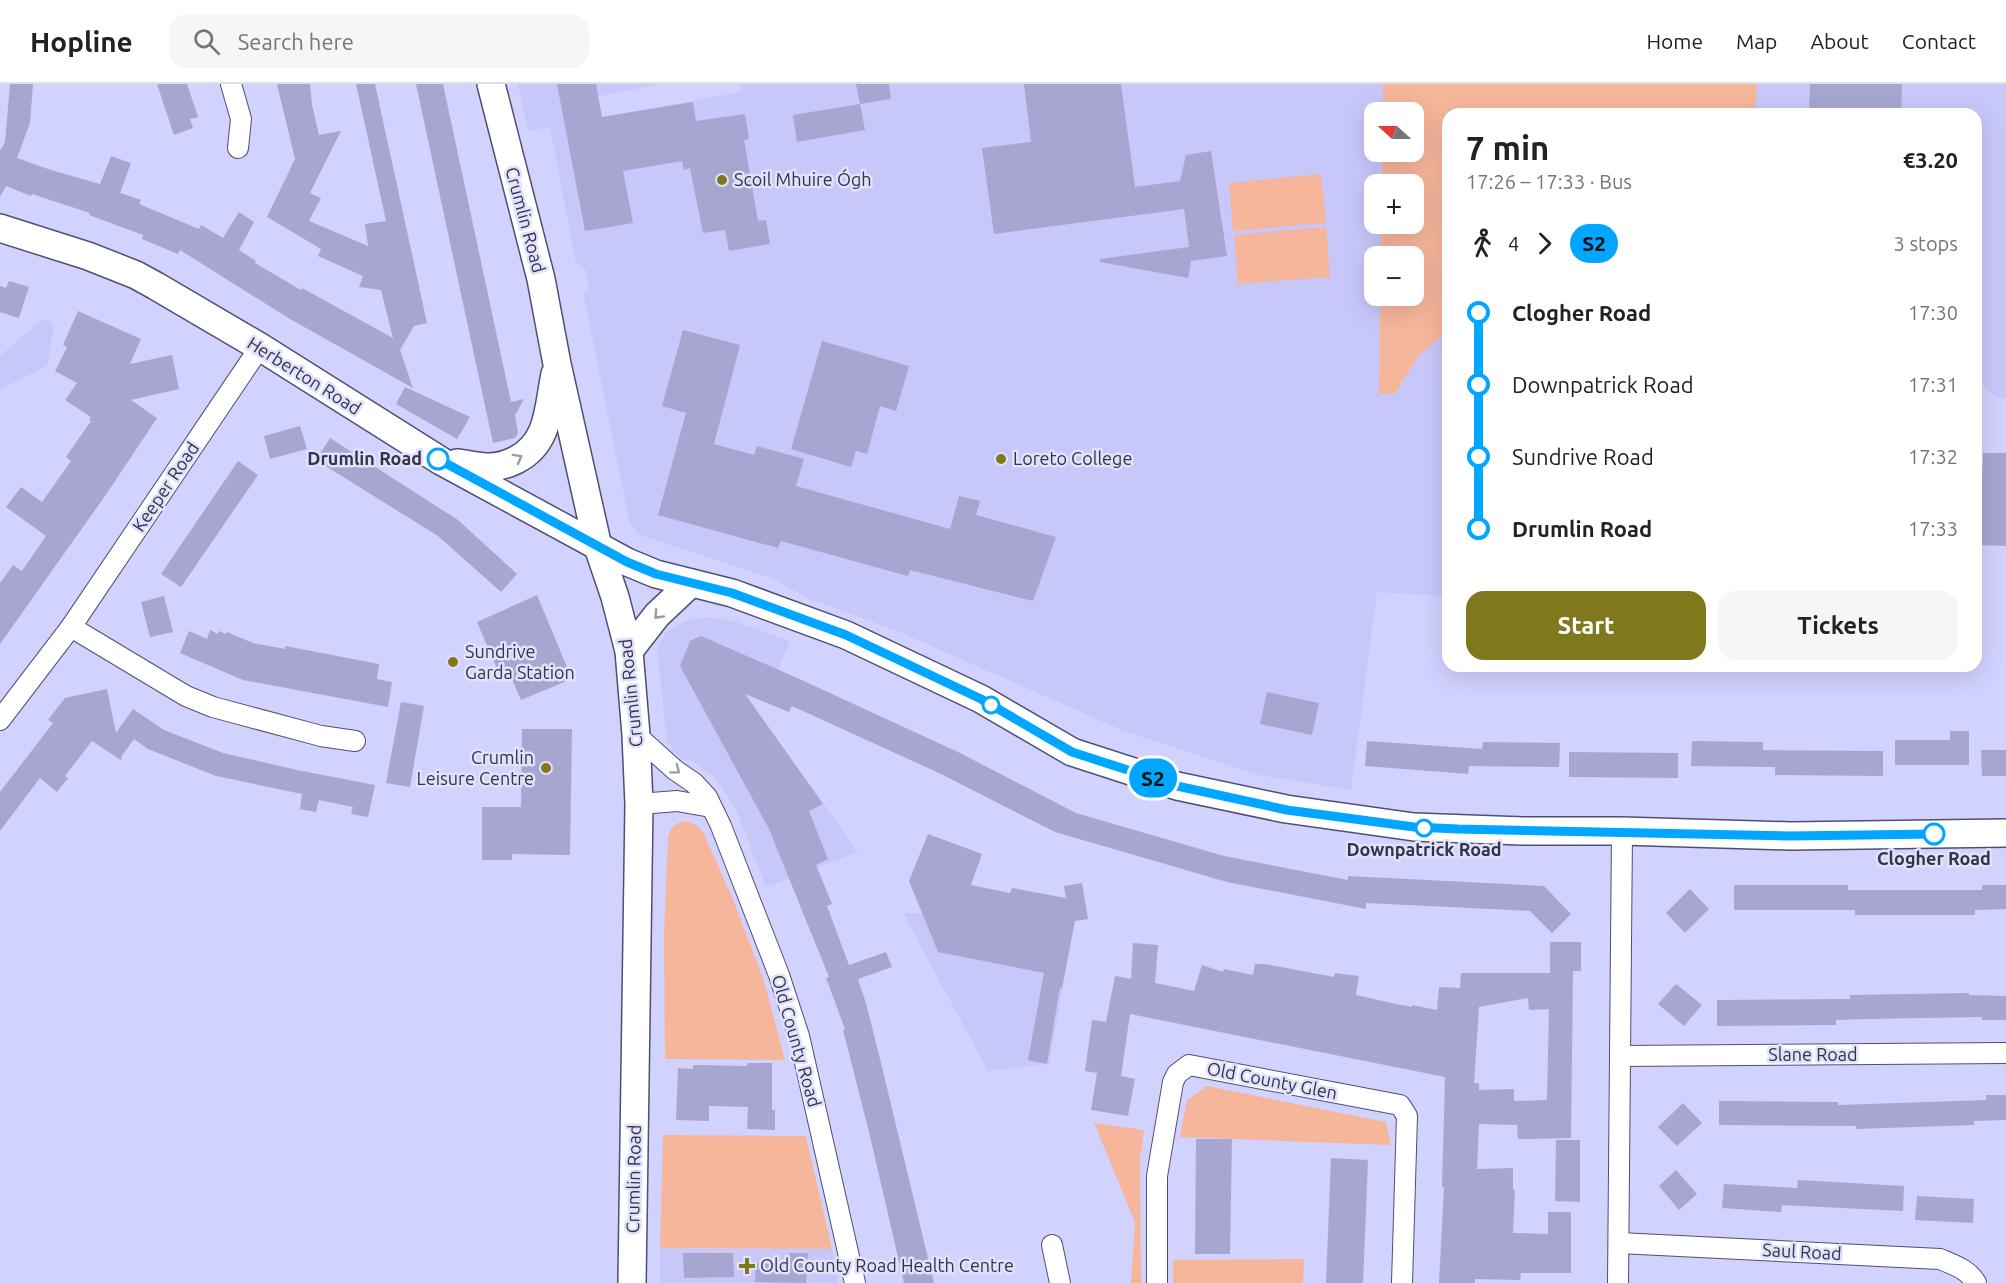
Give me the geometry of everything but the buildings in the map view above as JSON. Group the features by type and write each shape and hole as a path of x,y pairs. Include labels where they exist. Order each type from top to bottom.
{"street":[{"path":"231,84 241,119 238,148"},
{"name":"Crumlin Road","path":"491,84 539,273 598,547 615,597 629,651 639,804 632,1283"},
{"name":"Herberton Road","path":"0,228 88,256 136,275 260,347 441,461 627,562 656,574 732,593 846,635 981,699 1072,752 1177,786 1287,810 1414,827 1791,836 2006,833"},
{"name":"Keeper Road","path":"0,720 71,627 260,347"},
{"path":"441,461 490,467 508,464 535,447 543,435 557,364"},
{"path":"629,651 657,615 691,583"},
{"path":"71,627 186,696 213,707 321,736 355,741"},
{"name":"Old County Road","path":"636,735 675,770 694,783 707,797 721,826 779,975 799,1036 855,1283"},
{"path":"639,804 677,801 711,807"},
{"path":"1618,1283 1622,831"},
{"name":"Slane Road","path":"1621,1056 2006,1053"},
{"name":"Old County Glen","path":"1157,1283 1157,1176 1162,1137 1173,1083 1177,1074 1190,1065 1400,1105 1407,1116 1402,1283"},
{"name":"Saul Road","path":"1619,1243 1940,1259 1958,1266 1971,1275 1976,1283"},
{"path":"1052,1245 1060,1283"}],"shaded area":[{"name":"Loreto College","path":"518,84 659,84 561,104 596,118 742,92 740,84 1383,84 1383,102 1364,102 1364,162 1382,162 1382,174 1364,174 1364,234 1381,234 1381,246 1364,246 1364,306 1382,306 1395,394 1419,355 1442,336 1442,596 1377,592 1351,790 1259,775 1124,731 902,633 808,598 771,578 640,535 630,524 583,292 589,291 586,271 582,265 576,263 550,127 528,131"},
{"path":"1383,84 1757,84 1755,108 1442,108 1442,336 1419,355 1395,394 1379,394 1380,306 1424,306 1424,246 1381,246 1381,234 1424,234 1424,174 1382,174 1382,162 1424,162 1424,102 1383,102"},
{"path":"1757,84 2006,84 2006,398 1996,398 1982,383 1982,108 1755,108"},
{"path":"1321,174 1326,223 1233,231 1229,183"},
{"path":"1326,227 1330,277 1238,284 1234,235"},
{"path":"43,319 54,324 47,366 0,389 0,356"},
{"path":"711,617 736,622 790,641 765,701 745,694 858,852 766,887 735,807 716,779 693,761 682,759 667,741 657,648 667,631 686,621"},
{"path":"687,821 698,826 704,834 732,897 764,981 785,1060 665,1059 664,935 668,838 674,826"},
{"path":"903,913 921,913 1071,942 1049,1064 988,1071"},
{"path":"1207,1086 1386,1122 1391,1145 1180,1137 1187,1100"},
{"path":"1094,1123 1144,1130 1140,1158 1141,1283 1131,1283 1135,1222"},
{"path":"663,1135 806,1136 832,1249 660,1248"},
{"name":"Old County Road Health Centre","path":"660,1248 832,1249 838,1283 660,1283"},
{"path":"1304,1259 1303,1283 1173,1283 1173,1260"}],"bus line":[{"name":"S2","path":"438,459 627,562 656,574 732,593 846,635 981,699 1072,752 1177,786 1287,810 1414,827 1791,836 1934,834"}],"place":[{"name":"Scoil Mhuire Ógh","path":"722,180"},
{"name":"Drumlin Road","path":"438,459"},
{"name":"Loreto College","path":"1001,459"},
{"name":"Sundrive Garda Station","path":"453,662"},
{"name":"Crumlin Leisure Centre","path":"546,768"},
{"name":"Downpatrick Road","path":"1424,828"},
{"name":"Clogher Road","path":"1934,834"},
{"name":"Old County Road Health Centre","path":"747,1266"}]}
